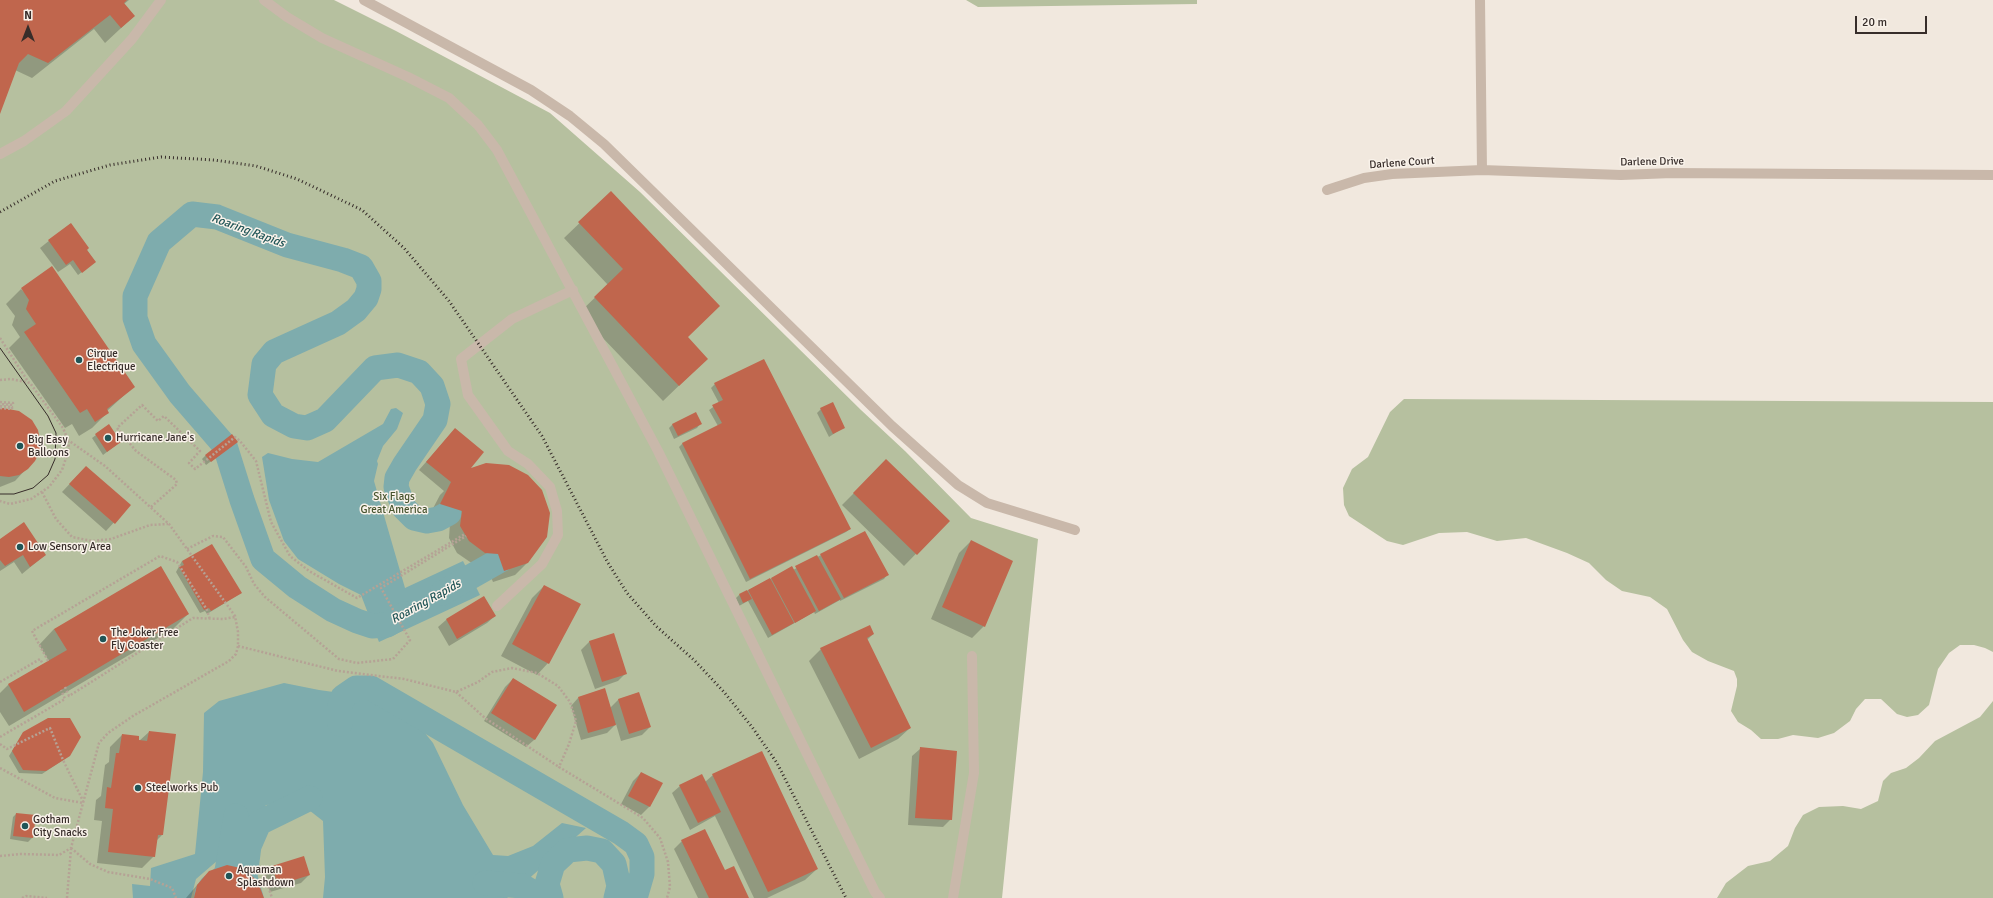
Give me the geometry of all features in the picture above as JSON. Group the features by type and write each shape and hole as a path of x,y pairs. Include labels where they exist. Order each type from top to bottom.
{"street":[{"path":"0,154 24,141 66,111 132,39 161,0"},
{"path":"264,0 287,17 322,38 408,77 449,98 478,126 497,150 658,451 868,878 880,898"},
{"path":"364,0 530,90 570,116 604,144 892,426 958,486 987,503 1075,530"},
{"path":"1480,0 1482,170"},
{"name":"Darlene Drive","path":"1482,170 1621,175 1672,173 1993,175"},
{"name":"Darlene Court","path":"1327,190 1364,178 1392,174 1482,170"},
{"path":"498,606 542,564 558,534 557,511 550,487 528,464 508,451 468,395 461,359 512,319 573,290"},
{"path":"953,898 974,773 972,656"}],"path":[{"path":"0,338 30,383 63,428 68,440 69,449 62,470 49,487 31,499 10,504 0,501"},
{"path":"0,381 11,379 30,383"},
{"path":"151,507 178,484 176,480 136,451 117,428 142,405 158,421 164,416 200,451 189,463 195,469 235,437 256,461 271,522 290,556 309,572 357,598 465,535 381,588 410,640 394,660 357,664 339,659 265,597 254,584 246,567 223,537 213,536 187,549"},
{"path":"67,898 71,848 99,743 108,733 133,716 229,662 236,654 238,646 238,632 235,616 169,524 93,456 68,440"},
{"path":"42,492 56,519 72,537 92,541 111,539 150,525 169,524"},
{"path":"48,661 32,631 160,556 178,562 207,610 210,620"},
{"path":"65,687 69,696 193,618 210,620 235,616"},
{"path":"238,646 338,671 404,679 456,692 485,718 559,767 643,818 660,838 668,862 670,887 667,898"},
{"path":"0,682 40,659 43,664"},
{"path":"456,692 478,682 492,672 512,668 536,673 558,686 570,702 576,721 569,744 559,767"},
{"path":"0,737 65,699 61,690"},
{"path":"0,744 7,749 50,728 84,803"},
{"path":"0,768 55,798 84,803"},
{"path":"0,856 21,854 60,855 71,848"},
{"path":"71,848 90,864 108,872 150,879 172,888 176,898"},
{"path":"239,868 239,866 263,870 272,898"},
{"path":"22,898 26,896 47,898"}],"green space":[{"name":"Six Flags Great America","path":"0,0 334,0 396,31 550,113 640,192 861,410 905,451 971,518 1038,539 1002,898 0,898"},
{"path":"966,0 1197,0 1197,4 978,7"},
{"path":"1404,399 1993,402 1993,652 1974,645 1960,645 1949,653 1938,669 1929,705 1918,715 1907,717 1897,714 1881,699 1865,699 1856,709 1850,721 1834,733 1818,738 1793,735 1778,739 1761,739 1751,730 1738,722 1731,711 1737,686 1737,679 1734,671 1708,661 1692,652 1683,640 1667,609 1650,597 1622,591 1606,580 1589,563 1526,538 1497,541 1467,532 1439,533 1403,545 1387,541 1349,516 1344,505 1343,488 1352,469 1368,457 1390,412"},
{"path":"1993,701 1993,898 1717,898 1726,883 1748,866 1770,861 1788,846 1795,828 1803,815 1819,807 1843,806 1861,809 1878,801 1883,781 1891,773 1906,768 1919,758 1935,741 1980,717"}],"water":[{"path":"396,408 403,413 397,429 383,446 377,461 378,464 374,481 405,588 463,561 480,595 379,642 361,595 339,584 298,559 284,541 269,500 262,457 268,453 292,459 318,462 383,424 391,409"},
{"path":"284,683 319,690 399,701 433,743 463,805 493,855 508,856 533,846 562,823 586,828 507,898 323,898 325,877 323,821 300,803 266,805 246,836 196,879 191,898 133,898 132,884 150,886 151,868 195,854 203,772 204,713 219,701"}],"building":[{"path":"0,0 127,0 124,3 135,16 121,28 110,15 48,63 28,54 19,63 0,114"},
{"path":"611,191 720,306 688,337 708,359 679,386 594,297 623,269 578,222"},
{"path":"71,223 89,248 87,250 96,262 82,273 73,260 66,265 48,240"},
{"name":"Cirque Electrique","path":"52,266 135,387 107,409 109,413 95,422 87,409 80,413 24,332 36,324 26,309 29,300 21,288"},
{"path":"764,359 851,529 750,579 682,443 722,423 712,405 723,400 714,383"},
{"path":"833,402 845,428 833,434 820,408"},
{"name":"Big Easy Balloons","path":"3,408 19,411 32,420 38,430 40,440 40,451 35,461 28,469 19,475 9,477 0,476 0,409"},
{"path":"696,412 702,424 678,436 672,424"},
{"name":"Hurricane Jane's","path":"109,424 121,442 107,452 95,434"},
{"path":"455,428 484,452 471,468 486,463 509,465 528,475 542,490 550,513 547,537 528,563 504,571 498,554 485,553 469,541 460,526 462,511 440,504 451,482 426,462"},
{"path":"232,434 238,442 211,462 205,455"},
{"path":"886,459 950,521 917,555 853,493"},
{"path":"86,466 131,505 115,524 69,484"},
{"name":"Low Sensory Area","path":"24,522 46,555 30,567 23,555 5,566 0,560 0,539"},
{"path":"865,531 889,575 844,598 820,554"},
{"path":"971,540 1013,561 985,627 942,607"},
{"path":"212,544 242,593 211,611 209,608 204,610 179,567 184,565 182,561"},
{"path":"817,555 841,599 819,611 795,566"},
{"name":"The Joker Free Fly Coaster","path":"161,566 189,614 24,712 8,684 67,650 54,629"},
{"path":"792,566 816,611 795,623 771,578"},
{"path":"770,578 794,623 772,635 748,590"},
{"path":"544,585 581,604 549,664 512,644"},
{"path":"747,590 752,599 743,603 739,594"},
{"path":"484,596 496,616 457,639 446,619"},
{"path":"870,625 874,634 867,638 911,728 871,748 820,648"},
{"path":"614,633 627,674 602,682 589,641"},
{"path":"513,678 557,705 535,740 491,713"},
{"path":"605,688 616,725 588,733 578,697"},
{"path":"639,692 651,727 629,734 618,699"},
{"path":"48,718 70,718 81,737 70,756 46,771 23,770 12,751 23,732"},
{"path":"149,731 176,734 163,835 158,835 155,857 108,852 113,809 105,808 107,787 111,788 116,753 119,753 122,734 139,736 139,740 147,741"},
{"path":"920,747 957,751 952,820 915,818"},
{"path":"762,751 818,869 768,892 712,774"},
{"path":"641,772 663,783 650,807 628,796"},
{"path":"702,774 721,812 698,823 679,785"},
{"path":"16,813 36,815 33,838 13,836"},
{"path":"705,829 725,870 734,866 749,898 709,898 681,840"},
{"path":"304,856 310,875 278,885 272,866"},
{"name":"Aquaman Splashdown","path":"227,865 245,869 258,882 264,898 194,898 197,885 209,871"}],"waterway":[{"name":"Roaring Rapids","path":"405,614 387,625 372,626 357,621 333,610 297,587 263,559 225,446 180,394 144,344 135,318 135,296 159,242 192,214 217,217 287,245 343,260 361,267 369,281 369,289 366,298 356,310 338,323 274,352 264,364 260,395 273,415 294,426 307,428 325,420 375,368 398,365 419,372 432,386 438,404 435,420 405,464 397,478 396,487 404,508 414,518 427,521 438,519 449,513"},
{"name":"Roaring Rapids","path":"442,593 502,559"},
{"path":"340,724 340,706 343,697 356,688 371,688 621,833 636,844 642,857 642,874 635,898"},
{"path":"251,898 245,877 249,846 259,823 310,798"},
{"path":"207,898 207,894 211,887 224,877 227,871 236,816"},
{"path":"551,898 547,884 553,864 568,850 587,848 602,851 614,864 619,886 616,898"},
{"path":"485,883 522,886 535,894 538,898"}],"tram line":[{"path":"0,348 48,416 56,433 55,459 48,475 33,488 14,494 0,494"}],"railway":[{"path":"0,212 55,181 110,165 161,157 214,160 256,166 297,179 362,210 404,248 449,301 542,436 608,563 627,593 656,626 695,661 724,692 752,727 777,763 846,898"}],"place":[{"name":"Cirque Electrique","path":"79,360"},
{"name":"Hurricane Jane's","path":"108,438"},
{"name":"Big Easy Balloons","path":"20,446"},
{"name":"Low Sensory Area","path":"20,547"},
{"name":"The Joker Free Fly Coaster","path":"103,639"},
{"name":"Steelworks Pub","path":"138,788"},
{"name":"Gotham City Snacks","path":"25,826"},
{"name":"Aquaman Splashdown","path":"229,876"}]}
